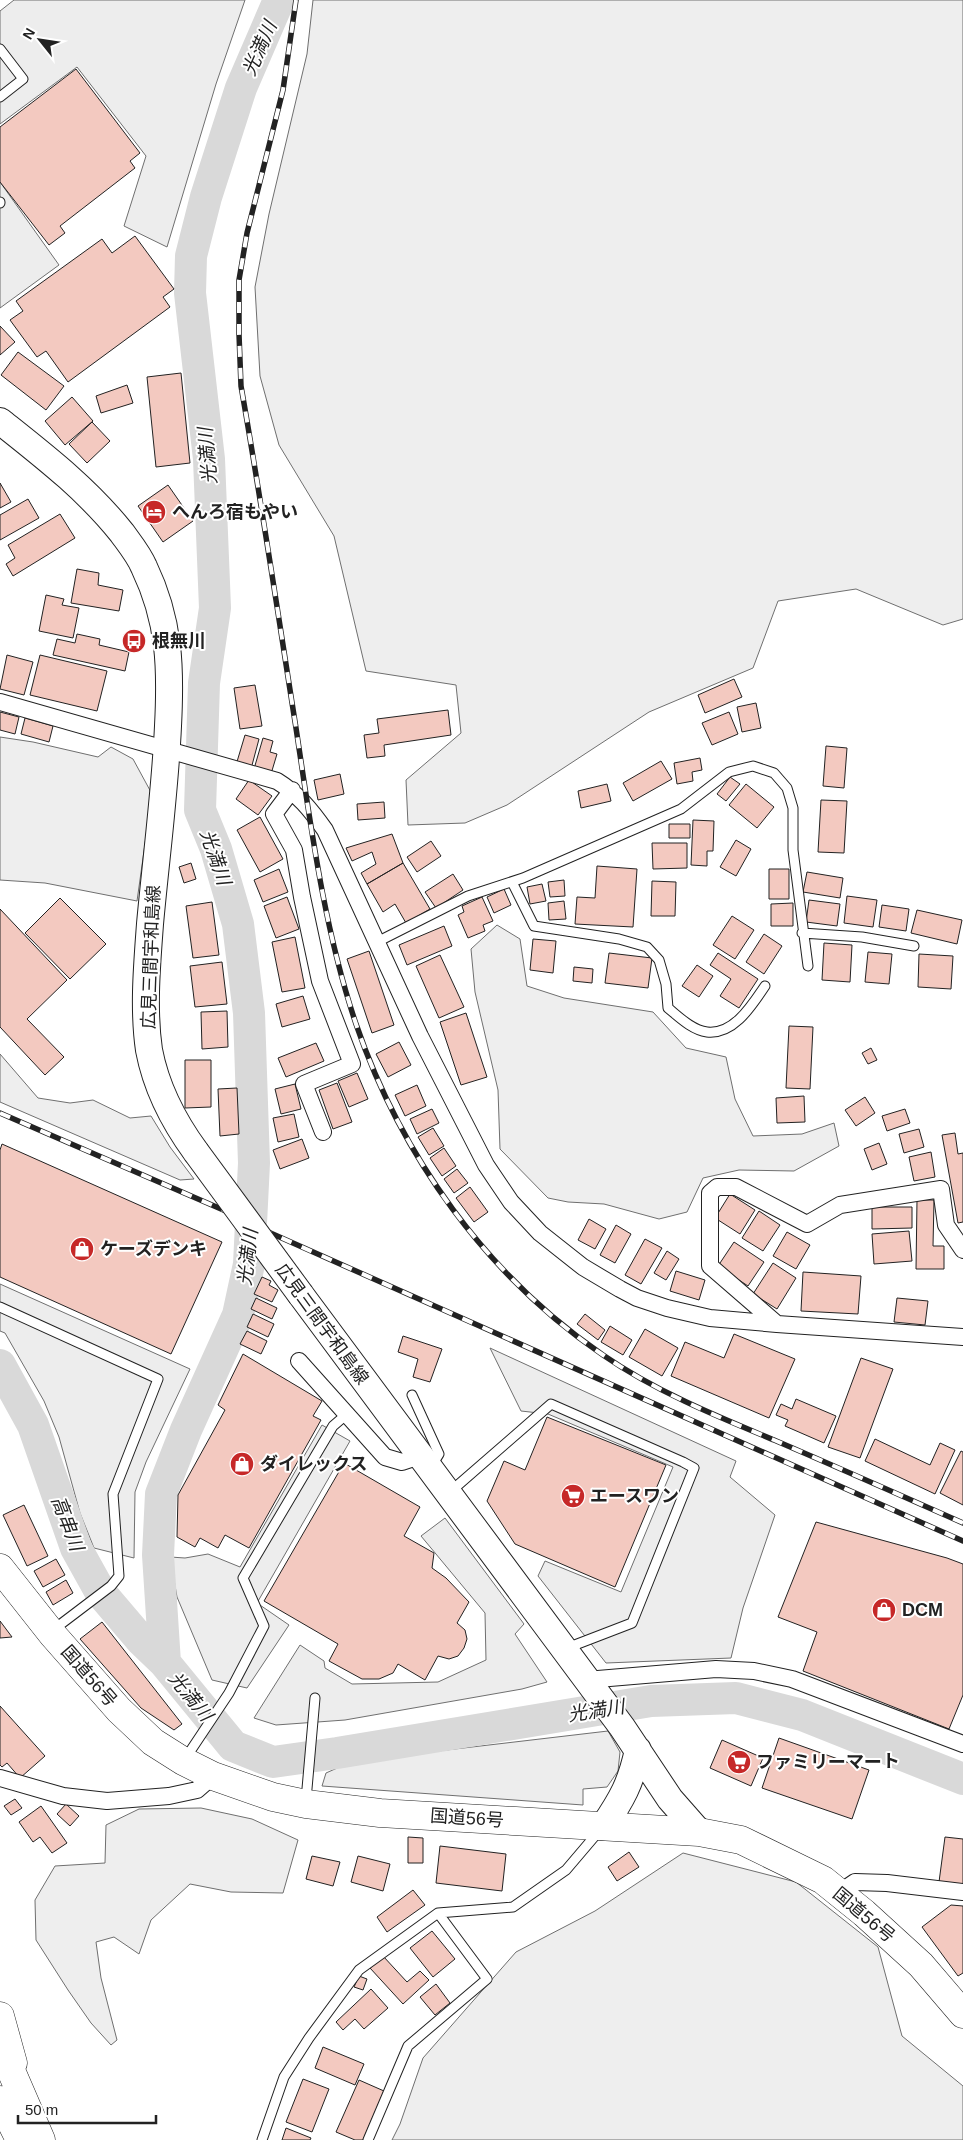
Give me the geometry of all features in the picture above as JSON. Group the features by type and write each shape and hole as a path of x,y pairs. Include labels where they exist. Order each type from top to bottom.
{"highway":[{"name":"国道56号","path":"0,1568 50,1632 119,1710 153,1742 191,1750 213,1776 273,1796 306,1804 380,1813 699,1832 741,1840 823,1880 864,1913 921,1965 963,2014"},
{"path":"0,2016 27,2109"},
{"path":"0,2045 41,2140"},
{"path":"0,2100 20,2140"}],"main road":[{"name":"広見三間宇和島線","path":"0,420 90,495 114,524 144,565 163,617 179,753 148,954 146,1010 150,1050 160,1085 179,1129 638,1750"},
{"path":"604,1827 632,1777 638,1750"},
{"path":"638,1750 670,1798 699,1832"}],"street":[{"path":"0,702 277,781 292,790 308,806 325,830 420,1036 486,1165 510,1202 540,1233 583,1267 637,1298 667,1308 710,1318 963,1337"},
{"path":"292,790 274,814 294,850 320,981 352,1064 304,1084 323,1132"},
{"path":"777,1324 710,1266 710,1193 717,1187 736,1188 807,1224 840,1205 941,1188 946,1226 963,1250"},
{"path":"299,1361 385,1457 402,1462 425,1462"},
{"path":"588,1683 716,1669 754,1671 792,1679 963,1744"},
{"path":"0,1778 63,1796 107,1801 169,1796 197,1790 213,1776"},
{"path":"839,1893 856,1882 887,1883 963,1892"}],"lane":[{"path":"0,49 23,79 0,97"},
{"path":"377,942 468,896 512,882 681,809 729,772 753,766 774,773 787,788 793,808 793,850 802,932 808,966"},
{"path":"512,882 534,926 619,940 647,947 659,960 666,984 668,1008 692,1026 708,1032 728,1028 748,1011 765,986"},
{"path":"802,932 862,937 914,946"},
{"path":"0,1307 158,1379 113,1494 119,1576 111,1586 50,1632"},
{"path":"412,1395 439,1454 425,1462"},
{"path":"448,1494 551,1404 694,1468 632,1623 563,1649"},
{"path":"191,1750 224,1702 264,1626 243,1578 333,1426 347,1414"},
{"path":"306,1804 315,1698"},
{"path":"262,2140 284,2078 309,2038 359,1970 438,1913 513,1907 566,1870 604,1827"},
{"path":"368,2140 408,2046 487,1979 438,1913"}],"shaded area":[{"path":"14,0 245,0 216,84 167,247 124,226 146,156 77,67 0,124 0,11"},
{"path":"313,0 963,0 963,619 943,625 856,589 778,601 753,668 649,712 507,805 465,823 408,825 406,780 461,733 456,685 366,671 334,536 279,445 260,376 255,287 269,214 307,54"},
{"path":"0,182 59,265 0,308"},
{"path":"0,737 33,742 98,757 111,747 133,759 152,794 137,901 45,883 0,880"},
{"path":"497,925 520,939 527,986 564,998 653,1012 686,1048 726,1057 735,1099 753,1136 802,1134 834,1123 839,1146 794,1171 739,1170 703,1178 687,1212 659,1219 604,1204 568,1202 548,1198 500,1149 498,1090 475,992 471,949"},
{"path":"0,1054 38,1098 70,1103 93,1100 130,1118 151,1116 170,1147 194,1179 180,1180 0,1102"},
{"path":"0,1284 190,1369 146,1462 135,1492 134,1558 94,1548 80,1513 59,1437 44,1401 5,1333 0,1331"},
{"path":"490,1348 736,1461 730,1477 775,1515 743,1608 731,1658 606,1663 538,1576 545,1561 621,1592 673,1467 548,1414 521,1411"},
{"path":"322,1425 350,1441 257,1603 289,1625 247,1688 212,1680 177,1597 170,1557 185,1558 208,1554 240,1567"},
{"path":"445,1518 524,1624 515,1634 547,1682 522,1689 345,1720 276,1725 254,1718 300,1645 324,1661 325,1668 352,1684 438,1682 486,1660 485,1613 421,1536"},
{"path":"608,1731 620,1752 618,1771 607,1787 583,1789 583,1805 322,1786 326,1773 353,1761"},
{"path":"201,1808 252,1819 298,1840 283,1893 231,1892 190,1884 151,1920 139,1954 114,1937 96,1942 101,1978 117,2040 111,2045 91,2023 36,1940 35,1900 55,1866 105,1863 106,1825 139,1809"},
{"path":"683,1853 796,1882 878,1947 902,2036 963,2086 963,2140 392,2140 400,2124 423,2058 516,1952 595,1911"}],"building":[{"path":"76,69 140,153 130,161 135,168 60,226 65,233 49,245 0,182 0,127"},
{"path":"135,236 174,289 163,297 170,307 68,382 46,351 37,357 10,320 23,311 16,301 102,239 112,253"},
{"path":"0,326 15,342 0,355"},
{"path":"18,352 64,386 46,410 1,375"},
{"path":"181,373 190,463 156,467 147,377"},
{"path":"127,385 133,403 101,413 96,396"},
{"path":"72,397 93,421 65,445 45,421"},
{"path":"92,422 110,441 87,463 69,444"},
{"path":"0,483 11,502 0,508"},
{"path":"168,485 193,521 163,542 138,506"},
{"path":"28,499 39,518 0,540 0,515"},
{"path":"60,514 75,538 13,576 6,564 15,558 8,545"},
{"path":"77,569 99,573 98,585 123,590 119,611 71,603"},
{"path":"46,595 64,599 62,605 79,608 73,638 39,631"},
{"path":"77,634 100,639 99,645 129,652 125,671 53,655 57,639 75,643"},
{"path":"7,655 33,662 24,695 0,689"},
{"path":"40,655 107,671 97,711 30,695"},
{"path":"734,679 742,697 705,713 698,695"},
{"path":"255,685 262,726 240,729 234,688"},
{"path":"756,703 761,728 742,732 737,707"},
{"path":"448,710 451,735 384,745 385,756 367,758 364,735 379,733 377,719"},
{"path":"0,712 19,717 15,734 0,730"},
{"path":"729,712 738,734 712,745 702,723"},
{"path":"25,718 53,726 49,742 21,734"},
{"path":"245,735 259,739 251,769 236,765"},
{"path":"263,738 273,741 270,752 277,754 271,774 254,769"},
{"path":"826,746 847,748 844,788 823,786"},
{"path":"700,758 702,770 692,772 693,781 677,784 674,763"},
{"path":"661,761 672,779 633,801 623,783"},
{"path":"340,774 344,794 318,800 314,780"},
{"path":"730,777 740,784 726,801 717,794"},
{"path":"249,780 272,796 258,815 236,799"},
{"path":"607,784 611,801 581,808 578,791"},
{"path":"746,784 774,807 757,828 729,805"},
{"path":"821,800 847,801 844,853 818,852"},
{"path":"384,802 385,818 358,820 357,804"},
{"path":"260,817 283,859 260,872 237,830"},
{"path":"693,820 714,821 713,851 707,851 707,866 691,865"},
{"path":"669,824 690,824 690,838 669,838"},
{"path":"392,834 403,863 367,884 361,873 376,864 372,852 352,861 346,848"},
{"path":"736,840 751,849 736,876 720,867"},
{"path":"431,841 441,856 417,872 407,857"},
{"path":"652,843 687,843 687,868 653,869"},
{"path":"191,863 196,879 184,883 179,867"},
{"path":"403,863 430,909 406,923 395,904 383,912 367,884"},
{"path":"597,866 637,869 633,927 575,924 577,897 595,898"},
{"path":"279,869 288,892 263,902 254,880"},
{"path":"769,869 789,869 789,899 769,899"},
{"path":"807,872 843,878 840,898 803,892"},
{"path":"453,874 463,890 436,908 425,892"},
{"path":"564,880 565,896 550,897 548,882"},
{"path":"652,881 676,882 675,916 651,916"},
{"path":"542,884 546,901 530,904 527,887"},
{"path":"504,889 511,905 494,913 487,897"},
{"path":"847,896 877,900 873,927 844,923"},
{"path":"287,897 299,929 276,938 264,906"},
{"path":"482,897 493,921 483,925 485,931 468,938 458,915 464,912 462,906"},
{"path":"60,898 106,944 70,979 25,933"},
{"path":"809,900 840,904 837,926 806,922"},
{"path":"564,901 566,919 549,920 548,903"},
{"path":"212,902 219,955 193,958 186,906"},
{"path":"793,903 793,926 771,926 771,904"},
{"path":"882,905 909,909 906,931 879,927"},
{"path":"0,909 67,980 27,1019 64,1057 45,1075 0,1027"},
{"path":"917,910 962,920 957,944 911,933"},
{"path":"732,916 754,930 735,959 713,945"},
{"path":"444,926 452,946 407,965 399,945"},
{"path":"764,934 782,946 764,974 746,962"},
{"path":"295,937 305,988 282,992 272,942"},
{"path":"533,939 556,941 553,973 530,970"},
{"path":"824,943 852,945 850,982 822,980"},
{"path":"369,951 394,1025 372,1033 347,959"},
{"path":"868,952 892,954 889,984 865,982"},
{"path":"609,953 652,958 648,988 605,983"},
{"path":"718,953 758,979 739,1008 720,996 731,979 710,965"},
{"path":"919,954 953,956 951,989 918,987"},
{"path":"440,955 464,1007 439,1018 416,966"},
{"path":"222,962 227,1004 195,1007 190,966"},
{"path":"697,965 713,976 699,997 682,986"},
{"path":"574,967 593,969 592,983 573,981"},
{"path":"303,996 310,1019 282,1027 276,1004"},
{"path":"227,1011 228,1047 202,1049 201,1012"},
{"path":"466,1013 487,1077 461,1085 440,1022"},
{"path":"789,1026 813,1027 810,1089 786,1088"},
{"path":"399,1042 411,1065 388,1077 376,1054"},
{"path":"316,1043 324,1061 286,1077 278,1058"},
{"path":"871,1048 877,1060 868,1064 862,1053"},
{"path":"185,1060 211,1060 211,1107 185,1108"},
{"path":"357,1073 368,1099 349,1107 338,1081"},
{"path":"337,1083 352,1122 333,1129 319,1090"},
{"path":"295,1084 301,1109 281,1114 275,1089"},
{"path":"417,1085 426,1106 405,1116 395,1095"},
{"path":"237,1088 239,1134 220,1136 218,1089"},
{"path":"804,1096 805,1122 777,1123 776,1098"},
{"path":"865,1097 875,1113 856,1126 845,1110"},
{"path":"432,1109 439,1123 417,1134 410,1119"},
{"path":"905,1109 910,1123 887,1131 882,1116"},
{"path":"294,1114 299,1137 278,1142 273,1118"},
{"path":"433,1128 444,1146 429,1155 418,1137"},
{"path":"919,1129 924,1147 904,1153 899,1134"},
{"path":"955,1133 958,1154 963,1153 963,1222 958,1223 942,1135"},
{"path":"302,1139 309,1158 280,1169 273,1150"},
{"path":"879,1143 887,1164 872,1170 864,1149"},
{"path":"2,1144 222,1242 171,1354 0,1277 0,1150"},
{"path":"444,1148 456,1166 442,1176 430,1158"},
{"path":"931,1152 935,1177 914,1181 909,1157"},
{"path":"457,1169 468,1183 454,1193 444,1179"},
{"path":"470,1187 488,1212 474,1222 456,1198"},
{"path":"730,1194 755,1210 740,1234 715,1218"},
{"path":"917,1200 934,1200 933,1246 944,1246 944,1269 916,1269"},
{"path":"872,1207 912,1207 912,1228 872,1229"},
{"path":"759,1211 780,1225 763,1251 742,1238"},
{"path":"589,1219 606,1229 595,1249 578,1240"},
{"path":"616,1225 631,1234 615,1263 600,1255"},
{"path":"909,1231 912,1261 874,1264 872,1234"},
{"path":"787,1232 810,1245 796,1269 773,1256"},
{"path":"645,1239 662,1248 641,1284 625,1275"},
{"path":"734,1242 764,1262 748,1286 718,1266"},
{"path":"667,1251 679,1259 666,1280 654,1273"},
{"path":"773,1263 796,1278 777,1309 753,1294"},
{"path":"676,1271 705,1280 699,1300 670,1291"},
{"path":"803,1272 861,1276 858,1314 801,1311"},
{"path":"262,1277 271,1281 269,1285 278,1290 272,1302 254,1294"},
{"path":"256,1298 277,1308 272,1319 251,1309"},
{"path":"897,1298 928,1301 925,1325 894,1322"},
{"path":"253,1314 274,1324 268,1337 247,1327"},
{"path":"585,1314 605,1330 598,1340 577,1324"},
{"path":"610,1326 632,1340 623,1355 601,1342"},
{"path":"645,1329 678,1348 662,1376 629,1357"},
{"path":"247,1331 267,1341 261,1354 240,1344"},
{"path":"734,1334 795,1359 769,1418 671,1376 685,1342 724,1358"},
{"path":"403,1336 442,1349 430,1382 413,1377 418,1359 398,1352"},
{"path":"243,1354 322,1401 313,1416 321,1420 249,1548 225,1535 218,1548 200,1538 195,1547 177,1537 178,1495 225,1410 218,1405"},
{"path":"861,1358 893,1369 860,1458 828,1447"},
{"path":"796,1399 836,1416 824,1443 785,1426 788,1420 776,1415 781,1404 792,1409"},
{"path":"547,1417 666,1465 615,1587 515,1544 487,1501 504,1461 525,1470"},
{"path":"875,1439 930,1465 940,1443 955,1450 935,1494 865,1461"},
{"path":"961,1451 963,1452 963,1505 940,1493"},
{"path":"344,1463 420,1507 404,1536 434,1553 432,1568 446,1578 469,1602 457,1623 465,1630 467,1639 464,1648 458,1656 449,1659 438,1656 425,1680 398,1664 393,1673 379,1679 362,1679 329,1661 338,1644 264,1601"},
{"path":"24,1505 48,1556 27,1566 3,1515"},
{"path":"816,1522 963,1564 963,1695 949,1729 803,1671 817,1632 778,1617"},
{"path":"56,1559 65,1575 43,1587 34,1571"},
{"path":"66,1580 73,1593 53,1605 46,1592"},
{"path":"0,1621 12,1637 0,1638"},
{"path":"102,1622 182,1724 174,1730 141,1708 80,1639"},
{"path":"0,1706 45,1756 20,1778 7,1763 2,1767 0,1765"},
{"path":"779,1738 869,1770 852,1819 762,1788"},
{"path":"722,1740 763,1758 751,1786 710,1768"},
{"path":"15,1799 22,1808 11,1815 4,1806"},
{"path":"66,1804 79,1816 70,1826 57,1814"},
{"path":"41,1806 67,1843 52,1853 40,1837 33,1842 19,1822"},
{"path":"408,1837 423,1838 423,1863 408,1863"},
{"path":"945,1837 963,1839 963,1885 939,1882"},
{"path":"440,1846 506,1854 502,1891 436,1883"},
{"path":"629,1852 639,1867 617,1881 608,1867"},
{"path":"312,1856 340,1862 333,1886 306,1879"},
{"path":"358,1856 390,1864 383,1891 351,1882"},
{"path":"413,1890 425,1905 387,1932 377,1917"},
{"path":"951,1905 963,1906 963,1973 958,1976 922,1927"},
{"path":"432,1931 455,1959 433,1977 410,1948"},
{"path":"383,1956 407,1982 420,1971 429,1980 403,2004 370,1968"},
{"path":"359,1976 367,1979 363,1990 354,1987"},
{"path":"436,1984 450,2003 435,2015 420,1997"},
{"path":"371,1989 388,2008 364,2029 355,2019 343,2030 336,2022"},
{"path":"323,2047 364,2064 355,2085 315,2068"},
{"path":"303,2079 329,2089 312,2132 286,2122"},
{"path":"359,2080 384,2091 363,2140 355,2140 336,2132"},
{"path":"286,2128 311,2138 310,2140 282,2140"}],"waterway":[{"name":"光満川","path":"165,1663 158,1555 161,1494 186,1430 238,1315 249,1264 254,1163 249,1013 238,924 216,849 200,810 204,683 215,608 209,459 190,293 191,256 206,197 241,88 279,0"},
{"name":"光満川","path":"0,1365 33,1425 76,1548 101,1593 141,1640 165,1663 233,1746 273,1762 651,1701 736,1698 802,1715 963,1779"}],"railway":[{"path":"296,0 283,90 247,233 239,280 241,386 307,803 327,915 345,988 356,1024 375,1073 397,1120 423,1166 453,1209 486,1250 522,1289 561,1324 623,1368 665,1391 708,1412 963,1523"},
{"path":"0,1113 228,1212 266,1231 963,1541"}],"place":[{"name":"へんろ宿もやい","path":"154,512"},
{"name":"根無川","path":"134,641"},
{"name":"ケーズデンキ","path":"82,1249"},
{"name":"ダイレックス","path":"242,1464"},
{"name":"エースワン","path":"573,1496"},
{"name":"DCM","path":"884,1610"},
{"name":"ファミリーマート","path":"739,1762"}],"water label":[{"name":"高串川","path":"68,1523"}]}
